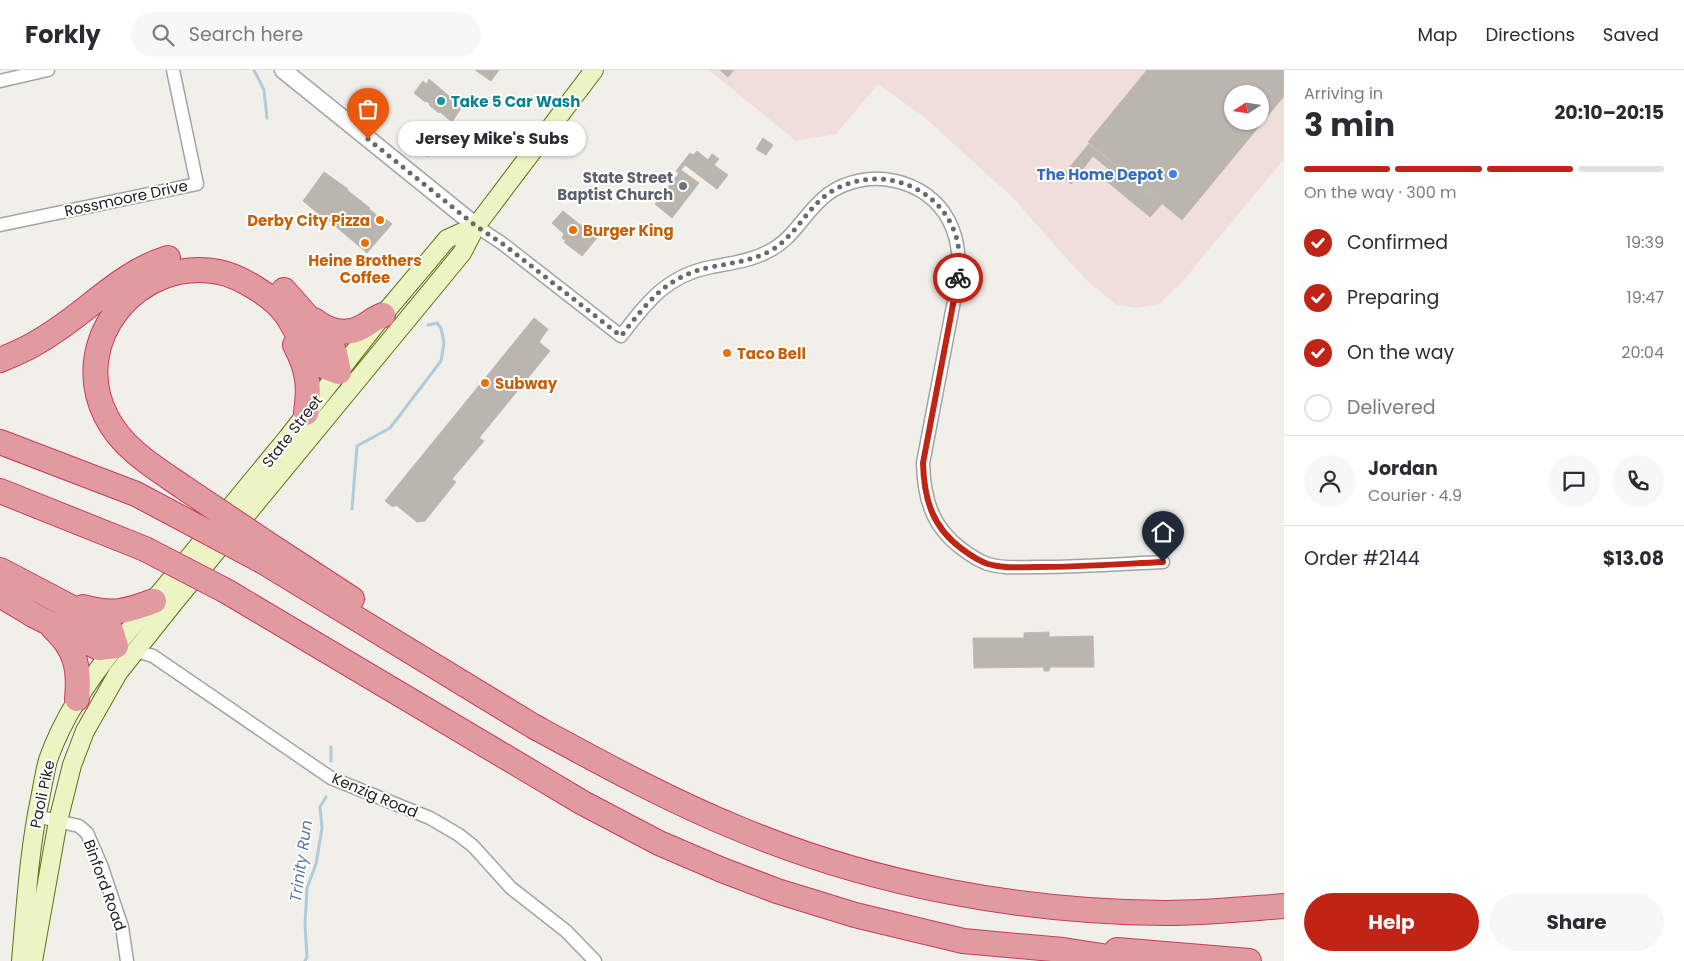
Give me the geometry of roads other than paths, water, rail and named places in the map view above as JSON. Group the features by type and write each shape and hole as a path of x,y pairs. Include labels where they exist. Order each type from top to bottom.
{"highway":[{"path":"0,360 17,354 59,329 133,273 151,263 172,256 212,254 250,266 282,289 320,324 335,331 353,330 363,327 370,320 383,314"},
{"path":"268,555 186,489 133,451 117,434 106,416 99,396 96,375 97,354 102,334 112,316 125,301 140,288 158,278 178,272 198,270 220,272 238,278 256,288 284,310 316,361 346,378"},
{"path":"270,300 289,331 306,370 309,393 306,413"},
{"path":"297,303 328,340 346,378"},
{"path":"0,442 136,494 168,511 268,555 344,593 564,743 670,798 742,831 819,858 894,880 1010,902 1088,910 1167,913 1284,906"},
{"path":"0,491 145,549 226,591 591,807 659,843 722,870 816,904 963,941 1063,950 1135,961"},
{"path":"0,570 112,630 126,648"},
{"path":"0,595 52,627 69,645 76,664 77,699"},
{"path":"66,605 114,612 133,609 154,601"},
{"path":"33,615 99,648 126,648"},
{"path":"1063,950 1104,949 1249,961"}],"main road":[{"name":"State Street","path":"126,648 177,599 346,378 462,253 476,226 594,70"},
{"name":"State Street","path":"126,648 154,601 306,413 346,378 383,314 447,239 476,226"},
{"name":"Paoli Pike","path":"21,961 36,816 48,760 67,716 91,677 126,648"},
{"name":"Paoli Pike","path":"33,961 58,821 72,765 85,731 118,673 126,648"}],"street":[{"path":"0,81 48,70"},
{"name":"Rossmoore Drive","path":"0,225 197,184 172,70"},
{"path":"283,70 476,226 503,244 621,336 658,292 671,281 692,272 738,263 770,251 787,238 828,194 843,186 859,180 876,178 894,180 912,186 927,195 949,220 956,237 960,262 923,463 924,486 929,507 942,531 971,556 987,564 1000,567 1059,567 1163,562"},
{"name":"Kenzig Road","path":"126,648 153,656 331,778 430,818 460,835 473,846 511,888 566,931 595,961"},
{"name":"Binford Road","path":"36,816 79,826 87,833 101,865 122,927 127,961"}],"waterway":[{"name":"Trinity Run","path":"254,70 264,90 267,118"},
{"name":"Trinity Run","path":"352,509 357,446 390,428 441,361 444,343 441,328 437,323 428,325"},
{"name":"Trinity Run","path":"331,747 331,761"},
{"name":"Trinity Run","path":"305,961 307,957 305,924 307,888 316,864 322,828 320,807 326,797"}],"place":[{"name":"Take 5 Car Wash","path":"441,101"},
{"name":"Jersey Mike's Subs","path":"368,139"},
{"name":"The Home Depot","path":"1173,174"},
{"name":"State Street Baptist Church","path":"683,186"},
{"name":"Derby City Pizza","path":"380,220"},
{"name":"Burger King","path":"573,230"},
{"name":"Heine Brothers Coffee","path":"365,243"},
{"name":"Taco Bell","path":"727,353"},
{"name":"Subway","path":"485,383"}]}
